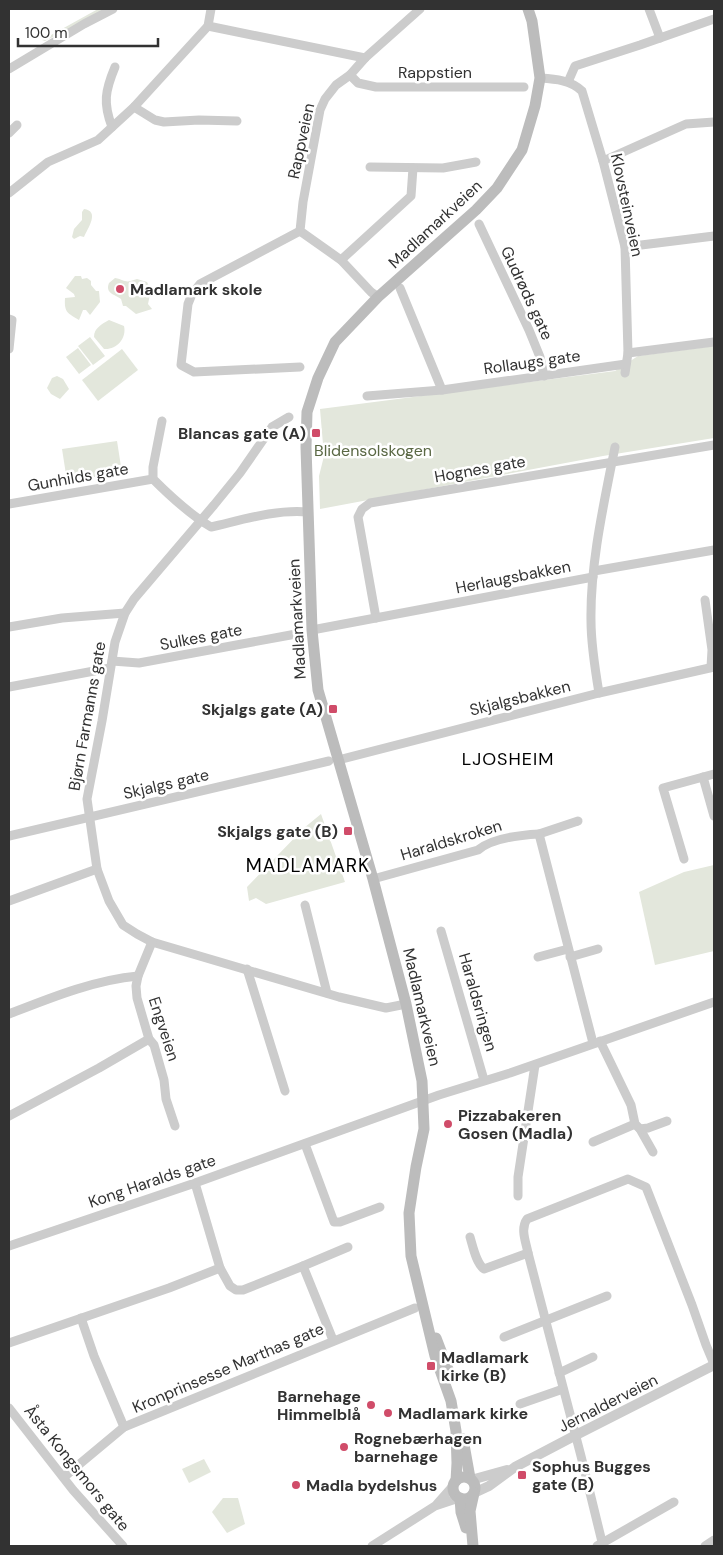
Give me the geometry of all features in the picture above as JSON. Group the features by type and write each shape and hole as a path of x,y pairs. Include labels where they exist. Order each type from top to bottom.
{"main road":[{"name":"Madlamarkveien","path":"454,1484 457,1463 456,1431 451,1401 435,1356 411,1256 409,1213 424,1129 422,1081 406,1004 373,879 334,760 318,690 312,630 306,447 307,412 318,378 335,342 378,297 498,188 522,150 535,106 540,78 532,21 528,9"},
{"name":"Madlamarkveien","path":"420,1297 458,1399 470,1479"},
{"path":"462,1477 470,1479 475,1486 470,1510 472,1546 461,1512 459,1498 454,1493 454,1484 462,1477"},
{"path":"459,1498 468,1499 474,1493"}],"street":[{"path":"9,69 112,9"},
{"path":"9,193 48,162 98,140 134,107 208,26 212,9"},
{"name":"Rappveien","path":"300,231 303,202 320,110 325,99 336,85 350,75 420,9"},
{"path":"649,9 660,38"},
{"path":"540,78 568,82 575,66 714,19"},
{"path":"208,26 366,58"},
{"path":"112,127 104,101 108,82 115,67"},
{"name":"Rappstien","path":"350,75 358,83 376,87 524,87"},
{"name":"Klovsteinveien","path":"568,82 577,86 582,91 604,161 625,247 628,353 626,369"},
{"path":"134,107 146,116 164,122 199,120 237,121"},
{"path":"604,161 686,124 714,122"},
{"path":"9,133 17,125"},
{"path":"370,166 443,168 476,162"},
{"path":"342,260 411,196 413,168"},
{"name":"Gudrøds gate","path":"479,224 536,348 544,376"},
{"path":"300,367 194,372 181,365 188,304 192,294 200,284 300,231 342,260 371,292 378,297"},
{"path":"625,247 714,236"},
{"path":"400,288 442,390"},
{"path":"9,319 12,320 9,349"},
{"path":"628,353 714,342"},
{"name":"Rollaugs gate","path":"367,396 442,390 544,376 626,369"},
{"name":"Bjørn Farmanns gate","path":"289,417 272,427 240,473 125,612 120,624 111,665 87,799 97,869 109,901 123,924 152,942 386,1008 406,1004"},
{"name":"Gunhilds gate","path":"152,479 162,421"},
{"name":"Hognes gate","path":"376,618 358,517 362,509 370,503 714,446"},
{"path":"599,693 593,654 591,620 594,574 606,486 614,447"},
{"name":"Gunhilds gate","path":"152,479 200,521"},
{"name":"Gunhilds gate","path":"9,504 152,479"},
{"path":"200,521 211,527 256,517 299,511 308,512"},
{"name":"Herlaugsbakken","path":"312,630 714,550"},
{"name":"Skjalgsbakken","path":"334,760 599,693 712,667 712,650 705,600"},
{"path":"9,627 62,618 125,612"},
{"name":"Sulkes gate","path":"9,687 111,665 139,663 296,634"},
{"name":"Skjalgs gate","path":"9,836 334,760"},
{"path":"684,859 663,788 714,774"},
{"path":"703,777 714,816"},
{"name":"Haraldskroken","path":"373,879 478,850 484,845 493,842 521,835 539,834 578,821"},
{"path":"539,834 569,953 596,1042 631,1105 637,1127 653,1152"},
{"path":"9,901 97,869"},
{"path":"305,905 328,993"},
{"name":"Haraldsringen","path":"441,931 484,1080"},
{"name":"Engveien","path":"152,942 138,976 137,998 149,1039 154,1044 174,1126"},
{"path":"538,957 598,949"},
{"path":"247,969 285,1091"},
{"path":"9,1014 79,989 138,976"},
{"name":"Kong Haralds gate","path":"9,1246 195,1183 484,1080 714,1002"},
{"path":"9,1116 91,1073 149,1039"},
{"path":"518,1196 518,1178 535,1064"},
{"path":"593,1142 637,1127 648,1128 666,1121"},
{"path":"304,1144 334,1222 340,1222 380,1207"},
{"path":"674,1502 600,1545 576,1435 528,1253 523,1228 527,1219 628,1179 646,1187 714,1365"},
{"path":"195,1183 220,1268 230,1286 236,1290 303,1266 348,1247"},
{"path":"470,1237 478,1262 484,1269 528,1253"},
{"path":"303,1266 333,1340"},
{"path":"9,1343 169,1288 220,1268"},
{"path":"504,1337 607,1296"},
{"name":"Kronprinsesse Marthas gate","path":"64,1477 124,1427 415,1308"},
{"path":"81,1318 94,1356 124,1427"},
{"path":"559,1373 593,1357"},
{"name":"Jernalderveien","path":"474,1493 489,1486 515,1467 714,1365"},
{"path":"520,1404 563,1388"},
{"name":"Åsta Kongsmors gate","path":"9,1408 91,1512 123,1546"},
{"name":"Jernalderveien","path":"470,1479 515,1467"},
{"path":"435,1506 454,1484"},
{"path":"372,1546 435,1506 459,1498"},
{"path":"705,1546 714,1540"}],"green space":[{"path":"98,9 107,9 45,41 42,40"},
{"path":"84,209 89,210 92,220 84,237 80,236 74,239 72,237 74,229 82,220"},
{"path":"75,276 81,276 82,279 87,278 91,281 91,285 96,291 99,291 100,302 90,315 86,310 83,310 79,320 72,316 65,307 65,298 75,297 66,288"},
{"path":"115,278 127,281 137,279 147,282 151,290 148,304 152,309 136,314 126,306 123,306 121,299 108,289 109,283"},
{"path":"109,320 124,326 124,335 116,346 104,349 94,337 94,334 99,327"},
{"path":"90,337 105,356 93,365 78,346"},
{"name":"Blidensolskogen","path":"714,346 714,438 603,456 320,509 319,476 324,456 320,409 615,371 638,356"},
{"path":"78,348 91,365 79,374 66,357"},
{"path":"122,349 138,370 98,401 82,380"},
{"path":"57,376 63,379 69,389 60,399 51,394 47,388 52,378"},
{"path":"117,441 122,473 67,481 62,449"},
{"path":"321,814 345,882 266,904 256,898 249,901 247,887 304,828"},
{"path":"714,865 714,951 655,965 639,892 684,872"},
{"path":"204,1459 211,1472 189,1483 182,1469"},
{"path":"223,1498 238,1498 245,1524 227,1533 212,1512"}],"place":[{"name":"Madlamark skole","path":"120,289"},
{"name":"Blancas gate (A)","path":"316,433"},
{"name":"Skjalgs gate (A)","path":"333,709"},
{"name":"Skjalgs gate (B)","path":"348,831"},
{"name":"Pizzabakeren Gosen (Madla)","path":"448,1124"},
{"name":"Madlamark kirke (B)","path":"431,1366"},
{"name":"Barnehage Himmelblå","path":"371,1405"},
{"name":"Madlamark kirke","path":"388,1413"},
{"name":"Rognebærhagen barnehage","path":"344,1447"},
{"name":"Sophus Bugges gate (B)","path":"522,1475"},
{"name":"Madla bydelshus","path":"296,1485"}],"district":[{"name":"LJOSHEIM","path":"508,759"},
{"name":"MADLAMARK","path":"308,865"}]}
